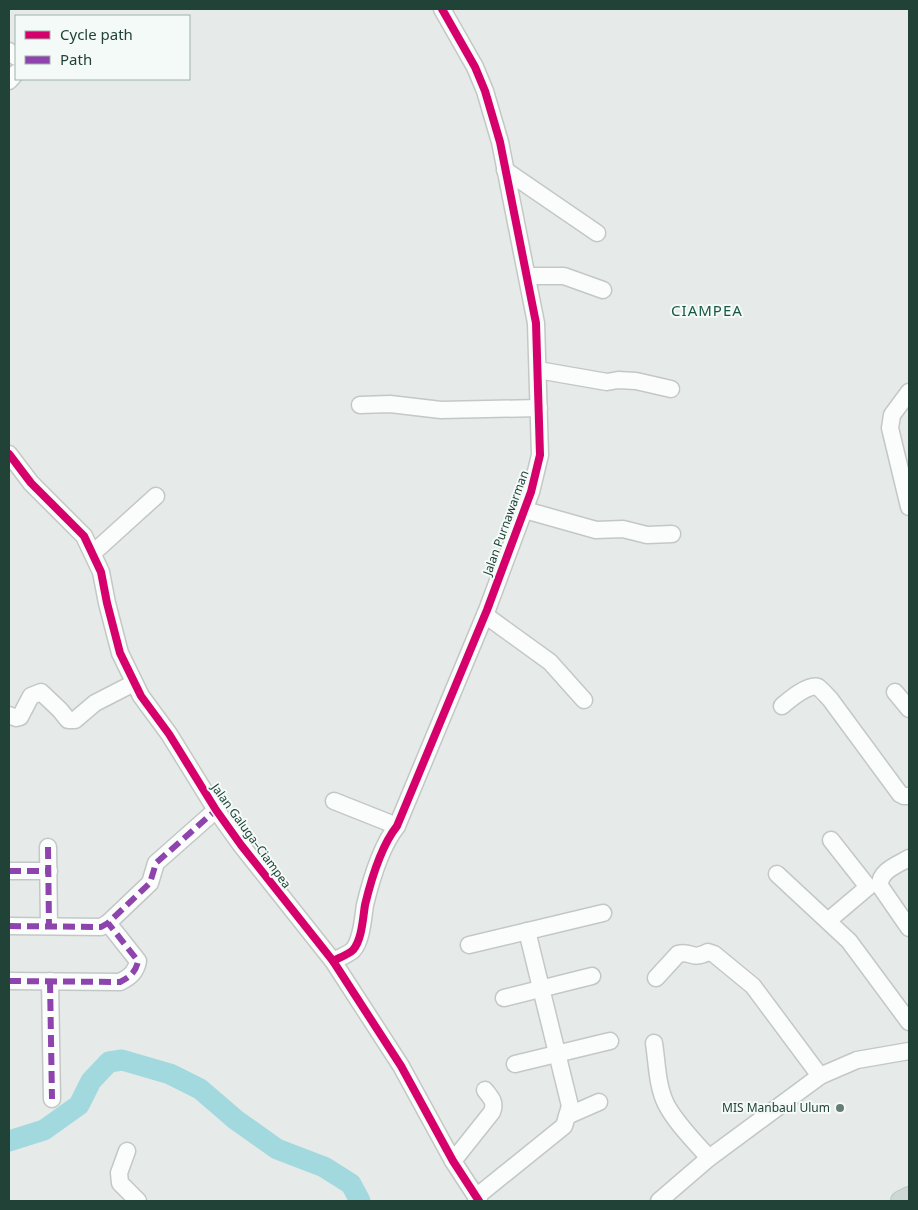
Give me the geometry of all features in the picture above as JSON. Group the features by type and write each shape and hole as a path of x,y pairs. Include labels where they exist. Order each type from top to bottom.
{"main road":[{"path":"901,1201 909,1197"}],"street":[{"name":"Jalan Purnawarman","path":"333,961 353,950 361,932 365,907 376,868 391,833 397,826 484,615 532,492 540,455 536,323 494,117 475,67 442,9"},
{"path":"504,170 597,232"},
{"path":"527,276 564,276 603,290"},
{"path":"538,370 606,382 618,380 636,381 671,389"},
{"path":"909,392 892,415 890,428 906,470 909,507"},
{"path":"360,405 390,404 441,410 539,408"},
{"name":"Jalan Galuga–Ciampea","path":"9,454 31,482 84,536 101,572 120,653 141,696 168,734 216,810 333,961 401,1066 453,1161 477,1199"},
{"path":"93,553 156,496"},
{"path":"525,510 596,530 623,529 647,535 672,534"},
{"path":"484,615 550,662 584,700"},
{"path":"9,715 16,718 20,717 31,696 41,692 68,720 75,720 95,703 134,683"},
{"path":"782,706 812,686 818,688 830,699 900,794 909,796"},
{"path":"895,692 909,709"},
{"path":"334,801 397,826"},
{"path":"9,926 101,927 108,923 150,883 156,862 216,810"},
{"path":"829,920 868,888 831,840"},
{"path":"48,848 49,926"},
{"path":"909,858 884,873 879,879 880,886 909,928"},
{"path":"9,871 48,871"},
{"path":"777,874 829,920 849,941 909,1022"},
{"path":"469,945 603,913"},
{"path":"9,981 120,982 130,978 137,968 138,961 108,923"},
{"path":"477,1199 564,1126 570,1106 527,931"},
{"path":"656,978 682,952 695,957 708,952 714,954 753,986 820,1076"},
{"path":"504,998 592,976"},
{"path":"50,981 52,1100"},
{"path":"515,1064 610,1041"},
{"path":"654,1043 665,1102 670,1111 708,1158"},
{"path":"659,1201 708,1158 830,1070 857,1060 909,1051"},
{"path":"453,1161 492,1112 494,1102 485,1090"},
{"path":"567,1116 599,1102"},
{"path":"127,1151 119,1173 120,1183 138,1201"}],"waterway":[{"path":"9,1141 44,1130 79,1105 91,1081 109,1062 122,1060 170,1074 200,1089 236,1120 277,1149 324,1167 351,1184 360,1201"}],"marked path":[{"path":"9,926 101,927 108,923 150,883 156,863 216,810"},
{"path":"48,847 49,926"},
{"path":"9,871 49,871"},
{"path":"9,981 120,982 124,980 134,971 138,961 108,923"},
{"path":"50,981 52,1099"}],"cycle path":[{"path":"333,961 353,950 356,946 362,928 370,885 378,863 397,826 487,610 531,492 540,455 536,323 500,142 485,91 475,67 442,9"},
{"path":"9,454 31,483 84,536 101,572 120,653 141,696 169,734 216,810 241,845 333,961 401,1066 453,1161 479,1201"}],"place":[{"name":"MIS Manbaul Ulum","path":"840,1108"}],"district":[{"name":"CIAMPEA","path":"707,311"}]}
